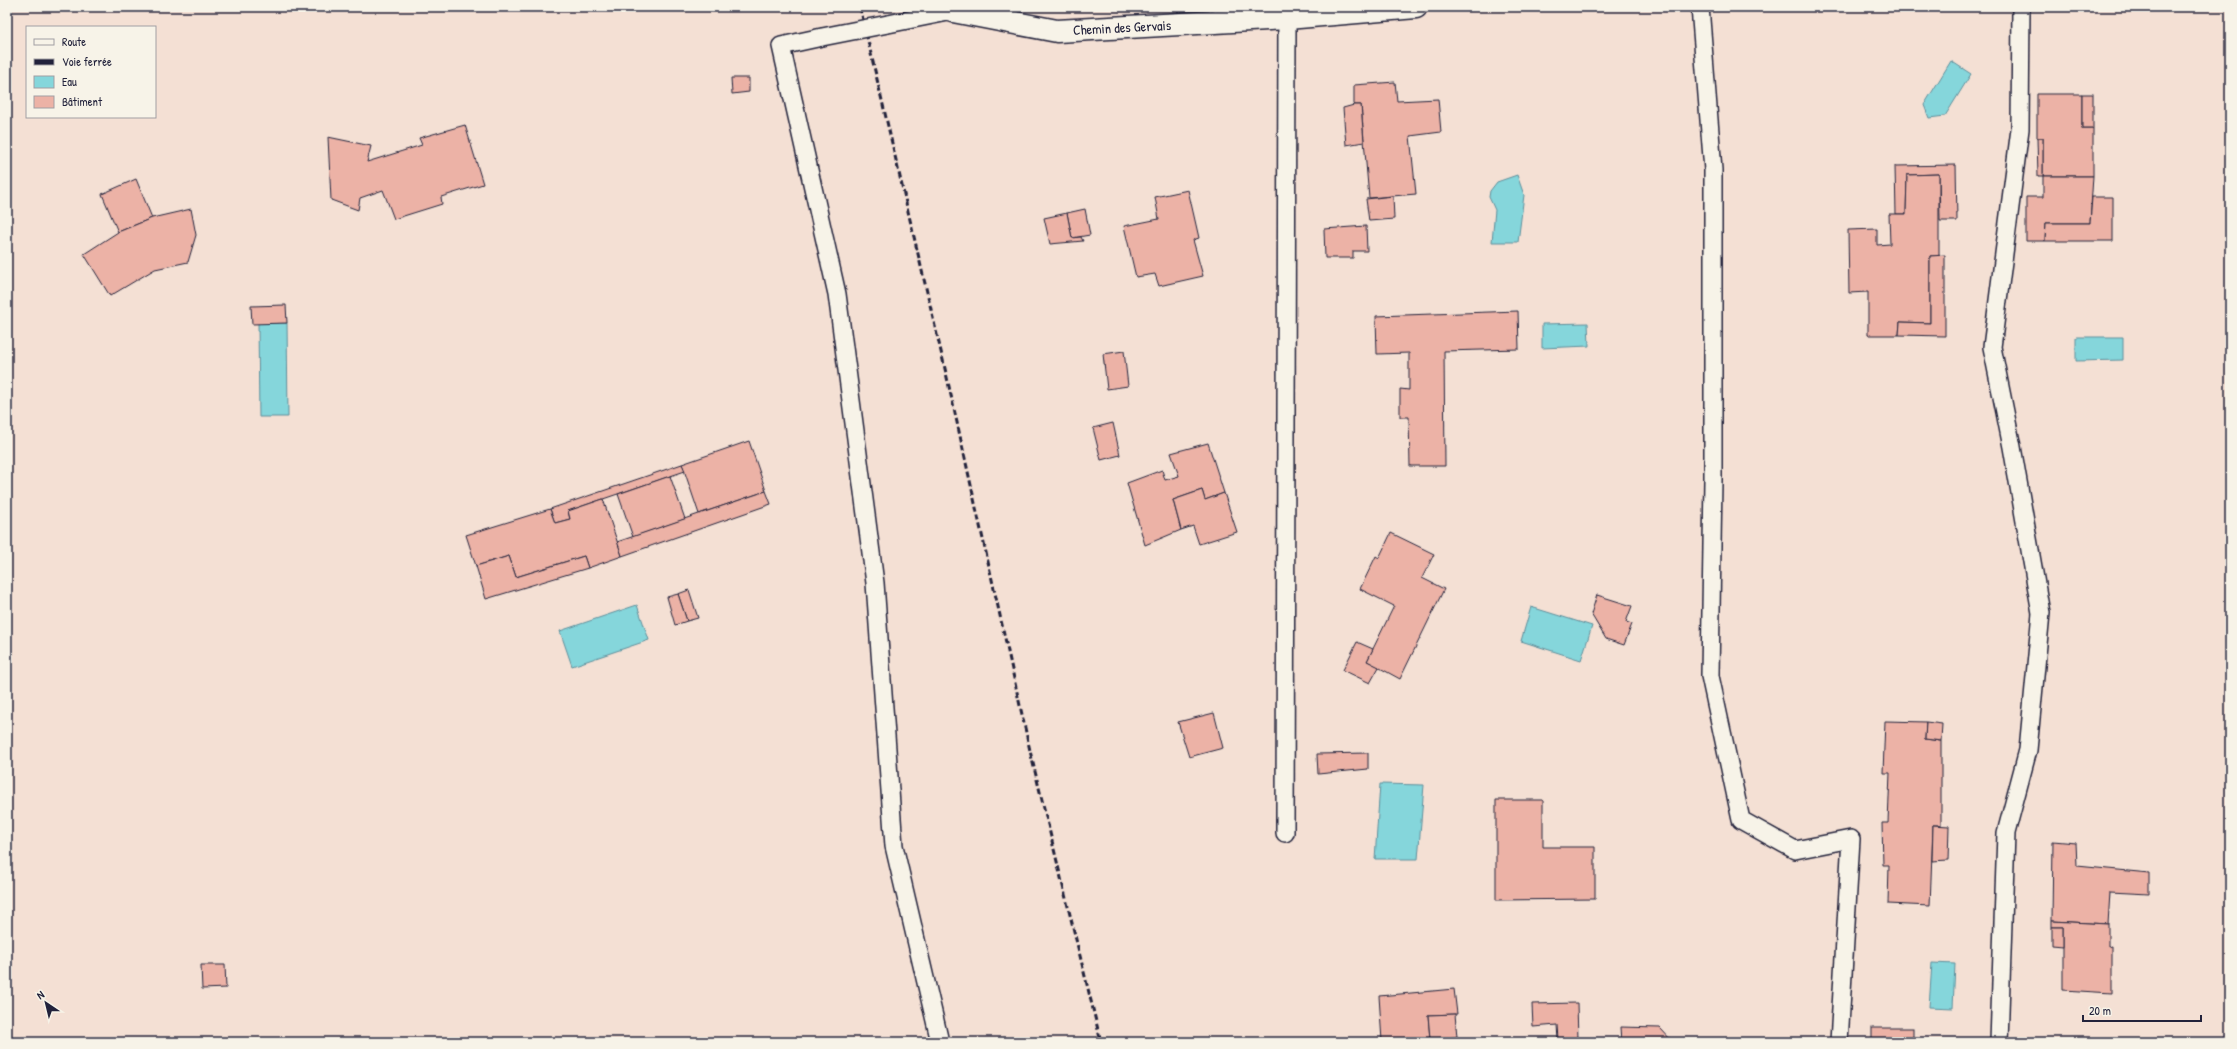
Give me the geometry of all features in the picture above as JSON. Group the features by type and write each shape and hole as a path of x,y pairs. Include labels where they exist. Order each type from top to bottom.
{"street":[{"name":"Chemin des Gervais","path":"952,9 1057,31 1291,12 1416,7"}],"lane":[{"path":"1700,7 1713,170 1713,480 1710,676 1741,820 1794,850 1851,839 1839,1042"},
{"path":"1999,1042 2006,833 2028,750 2041,613 2012,447 1992,347 2020,129 2021,7"},
{"path":"940,1042 894,846 875,583 837,294 781,46 952,9"},
{"path":"1285,833 1291,12"}],"water":[{"path":"1951,61 1971,74 1945,116 1929,118 1924,105"},
{"path":"1517,175 1524,195 1518,242 1492,242 1495,210 1489,197 1490,191 1497,182"},
{"path":"258,323 287,323 288,417 259,417"},
{"path":"1588,323 1589,346 1542,348 1542,324"},
{"path":"2076,337 2123,337 2123,360 2076,361"},
{"path":"637,605 649,640 572,666 560,631"},
{"path":"1531,607 1592,626 1581,660 1521,641"},
{"path":"1380,784 1424,785 1418,859 1375,859"},
{"path":"1932,963 1955,964 1953,1008 1929,1007"}],"building":[{"path":"731,78 749,78 749,92 732,94"},
{"path":"1395,82 1397,101 1438,99 1441,132 1410,136 1416,194 1369,198 1361,105 1354,105 1354,85"},
{"path":"2037,94 2082,94 2082,129 2093,129 2093,176 2043,176 2043,138 2037,138"},
{"path":"2082,94 2093,94 2093,129 2082,129"},
{"path":"1361,105 1364,142 1346,145 1343,108"},
{"path":"465,125 483,184 441,197 442,204 394,219 383,190 360,198 358,210 331,200 328,137 371,146 367,162 422,145 419,138"},
{"path":"2037,138 2043,138 2043,176 2038,176"},
{"path":"1956,165 1957,221 1940,221 1939,174 1907,175 1906,214 1896,214 1895,166"},
{"path":"1939,174 1939,256 1930,256 1930,323 1900,322 1899,335 1868,335 1868,292 1849,293 1848,230 1877,229 1877,245 1890,244 1889,214 1906,214 1907,175"},
{"path":"2043,176 2093,176 2090,223 2046,223 2045,241 2026,241 2026,197 2043,197"},
{"path":"136,179 152,218 118,232 102,194"},
{"path":"1188,190 1199,238 1193,240 1203,276 1159,286 1155,274 1136,277 1124,226 1159,219 1155,197"},
{"path":"1393,196 1394,219 1369,221 1366,199"},
{"path":"2092,197 2113,197 2113,241 2045,241 2046,223 2090,223"},
{"path":"191,209 196,235 188,262 155,269 110,296 84,254 118,232 152,218"},
{"path":"1085,209 1090,235 1072,238 1067,213"},
{"path":"1067,213 1072,238 1081,237 1083,241 1050,244 1044,218"},
{"path":"1366,226 1367,251 1353,251 1353,258 1325,258 1324,229"},
{"path":"1945,255 1945,336 1899,335 1900,322 1930,323 1930,256"},
{"path":"286,305 287,323 252,324 251,306"},
{"path":"1518,311 1519,349 1444,351 1445,466 1410,466 1409,417 1400,417 1400,389 1409,390 1409,353 1377,354 1376,316"},
{"path":"1124,351 1128,386 1107,389 1103,354"},
{"path":"1113,423 1120,455 1101,460 1093,428"},
{"path":"749,441 766,491 699,514 682,464"},
{"path":"1208,443 1224,493 1205,500 1202,490 1173,500 1181,530 1145,545 1127,483 1162,470 1165,480 1179,476 1171,453"},
{"path":"682,464 685,471 568,511 570,519 555,523 550,509"},
{"path":"670,476 685,519 633,537 618,494"},
{"path":"1202,490 1205,500 1224,493 1237,532 1199,544 1193,526 1181,530 1173,500"},
{"path":"766,491 771,504 622,556 617,542"},
{"path":"603,499 622,556 588,568 584,556 516,577 509,556 476,566 466,535 550,509 555,523 570,519 568,511"},
{"path":"1391,533 1434,554 1422,578 1444,589 1400,679 1367,661 1394,606 1360,589 1376,556 1379,558"},
{"path":"509,556 516,577 584,556 588,568 486,599 476,566"},
{"path":"689,590 698,618 687,621 678,594"},
{"path":"678,594 687,621 675,625 667,597"},
{"path":"1597,595 1632,606 1626,622 1632,624 1624,645 1606,639 1591,614"},
{"path":"1357,642 1373,649 1367,661 1379,667 1370,683 1343,670"},
{"path":"1214,713 1223,748 1189,757 1178,722"},
{"path":"1885,721 1926,722 1925,739 1941,741 1941,825 1933,825 1930,906 1888,904 1889,865 1883,865 1882,823 1888,823 1890,773 1883,773"},
{"path":"1926,722 1942,724 1941,741 1925,739"},
{"path":"1368,753 1368,769 1318,774 1317,754"},
{"path":"1496,800 1543,800 1543,847 1595,847 1595,899 1496,900"},
{"path":"1933,825 1949,826 1948,860 1932,861"},
{"path":"2053,841 2076,843 2077,866 2149,873 2149,894 2110,892 2108,924 2052,921"},
{"path":"2052,921 2108,924 2108,946 2112,945 2112,993 2063,990 2063,927 2052,927"},
{"path":"2052,927 2063,927 2063,946 2052,945"},
{"path":"201,965 225,965 226,988 202,989"},
{"path":"1454,989 1457,1014 1428,1015 1430,1039 1382,1041 1379,996"},
{"path":"1577,1003 1578,1040 1583,1039 1583,1042 1558,1040 1557,1025 1533,1027 1532,1004"},
{"path":"1455,1014 1457,1037 1430,1039 1428,1015"},
{"path":"1620,1027 1660,1028 1673,1042 1621,1042"},
{"path":"1872,1028 1913,1028 1913,1042 1872,1042"}],"railway":[{"path":"860,7 946,373 1031,755 1101,1042"}]}
